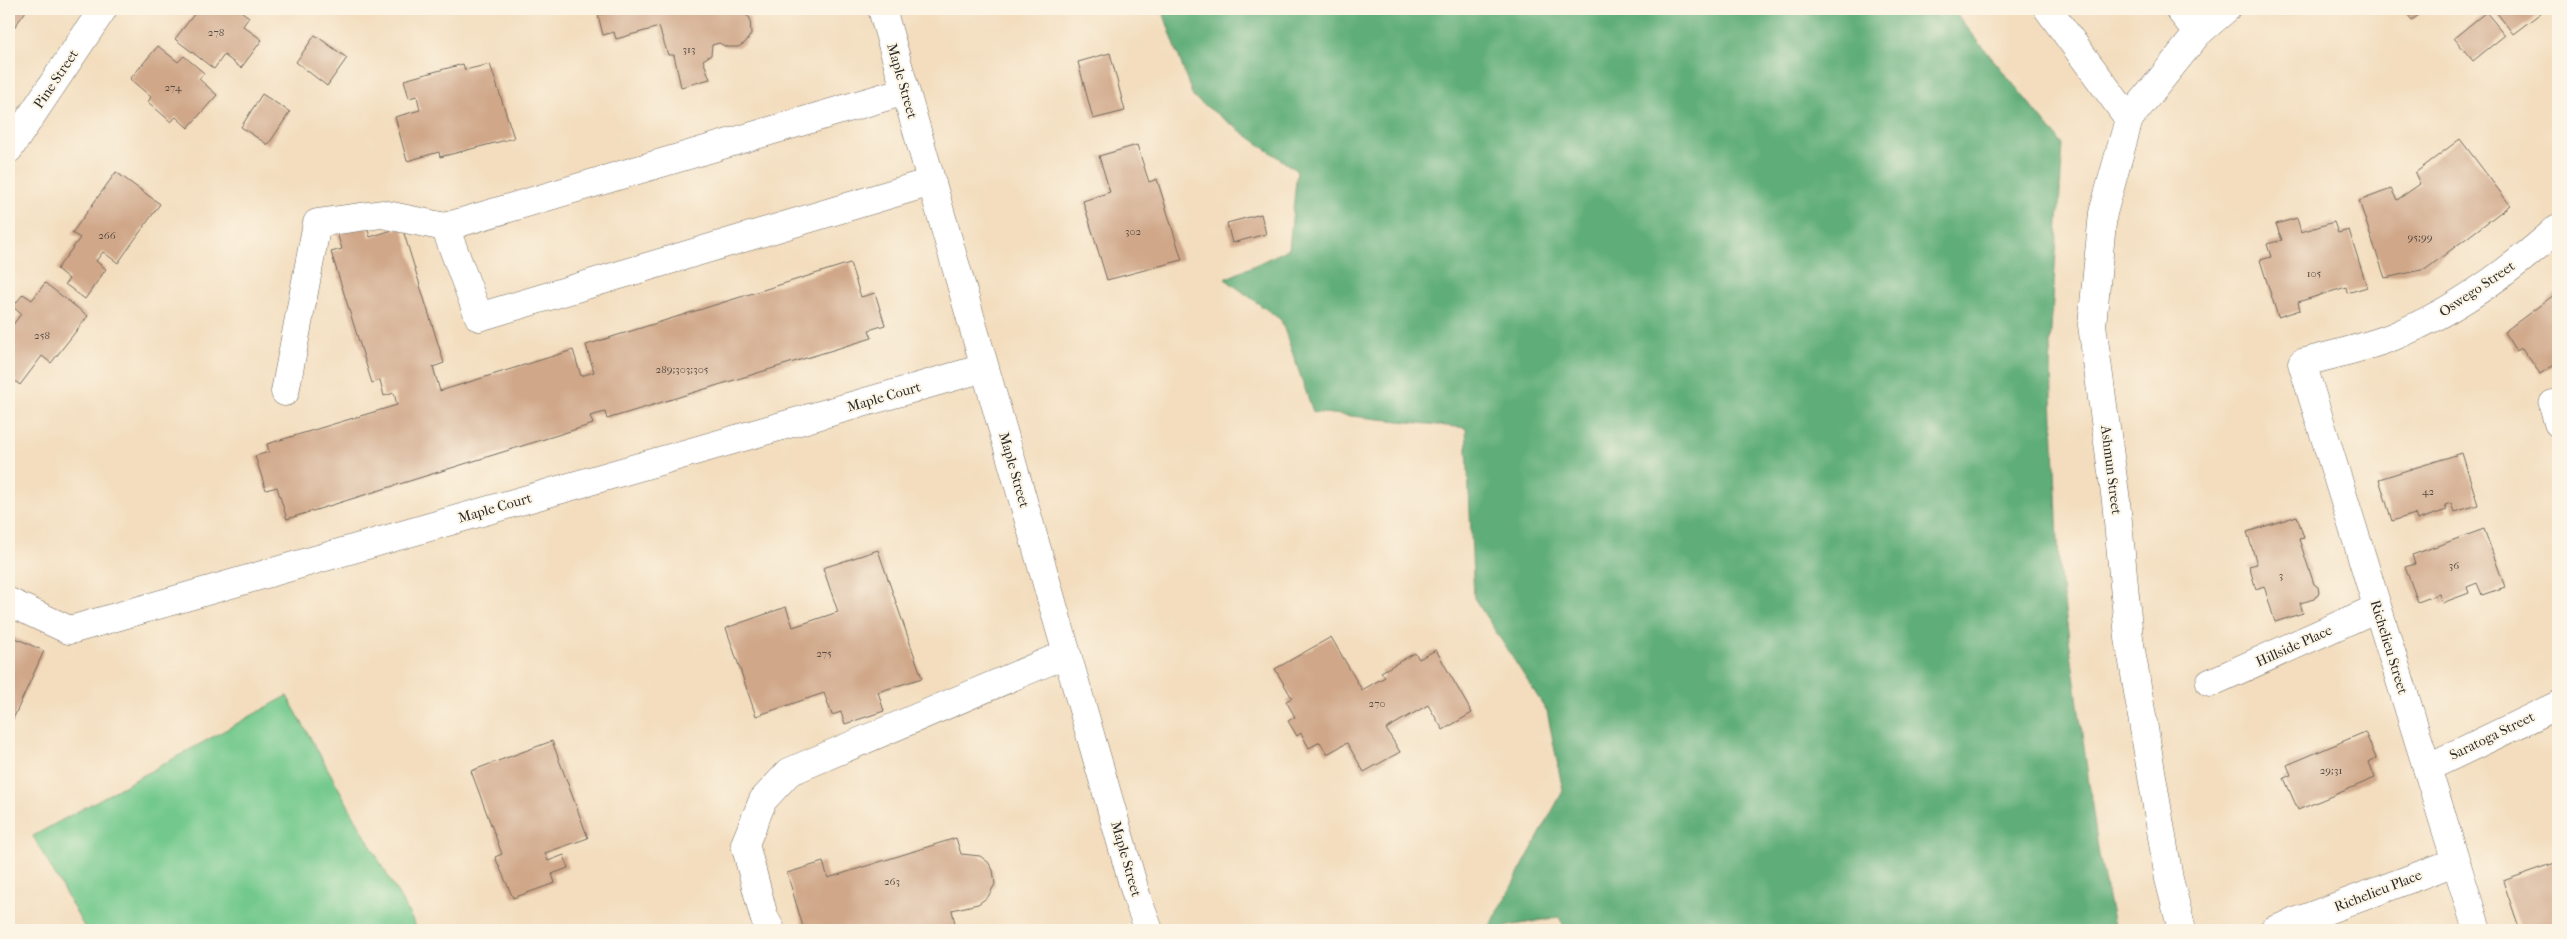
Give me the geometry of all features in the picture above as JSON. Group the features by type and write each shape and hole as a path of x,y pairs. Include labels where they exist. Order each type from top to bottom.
{"street":[{"name":"Pine Street","path":"9,149 103,9"},
{"name":"Maple Street","path":"882,9 1066,654 1137,898 1149,930"},
{"path":"2048,9 2129,119"},
{"path":"2179,9 2198,33"},
{"name":"Ashmun Street","path":"2182,930 2169,879 2130,638 2116,501 2092,325 2104,213 2129,119 2198,33 2226,9"},
{"path":"285,392 317,223 382,214 445,227 905,91"},
{"path":"445,227 479,317 931,182"},
{"name":"Oswego Street","path":"2302,363 2396,336 2451,309 2497,277 2558,228"},
{"name":"Richelieu Street","path":"2302,363 2427,768 2454,862 2458,867 2477,930"},
{"name":"Maple Court","path":"9,602 69,630 74,629 984,368"},
{"name":"Hillside Place","path":"2210,683 2377,608"},
{"path":"771,930 764,917 745,844 763,800 789,772 1066,654"},
{"name":"Saratoga Street","path":"2427,768 2558,705"},
{"name":"Richelieu Place","path":"2274,930 2454,862"}],"green space":[{"path":"1162,9 1952,9 2063,145 2050,346 2059,567 2099,855 2115,930 1566,930 1559,917 1488,930 1563,791 1547,711 1474,598 1466,428 1313,412 1281,320 1225,279 1289,249 1297,171 1193,97"},
{"path":"287,696 418,930 86,930 33,836"}],"building":[{"path":"9,9 23,9 26,11 13,29 9,26"},
{"path":"198,9 238,9 249,17 243,26 262,40 241,68 224,55 214,69 175,39"},
{"path":"609,9 738,9 750,18 751,34 745,43 738,47 727,47 719,43 712,45 711,55 703,60 710,79 681,87 674,55 668,55 659,27 616,39 614,32 603,35 598,15 609,12"},
{"path":"2403,9 2427,9 2412,20"},
{"path":"2494,9 2546,9 2513,34"},
{"path":"2486,12 2505,35 2473,61 2454,38"},
{"path":"315,35 347,58 327,86 296,62"},
{"path":"158,46 178,62 184,56 204,73 199,79 217,95 188,128 176,117 171,122 148,102 151,97 130,79"},
{"path":"1110,53 1125,111 1093,119 1078,62"},
{"path":"463,64 465,70 490,64 514,138 440,157 439,152 407,161 395,117 420,110 417,96 409,98 404,80"},
{"path":"262,94 290,112 268,145 241,127"},
{"path":"2460,139 2510,205 2426,269 2385,278 2359,201 2391,189 2397,200 2420,184 2415,173"},
{"path":"1137,145 1149,182 1157,179 1182,260 1107,280 1083,201 1110,192 1099,156"},
{"path":"116,172 160,204 118,263 103,252 96,261 106,269 85,299 65,284 69,279 57,269 80,238 72,233"},
{"path":"1261,214 1266,234 1232,243 1227,223"},
{"path":"2297,218 2301,232 2334,222 2338,233 2349,230 2367,287 2347,293 2346,287 2298,302 2300,310 2278,317 2260,260 2271,257 2267,244 2282,240 2276,224"},
{"path":"366,224 370,237 402,227 444,363 433,367 440,391 573,350 581,376 594,372 586,345 850,263 861,297 875,293 885,325 869,330 872,338 607,419 605,412 590,416 593,424 287,519 277,487 266,490 255,456 269,452 267,444 397,405 394,393 384,396 380,380 372,383 331,252 342,249 337,233"},
{"path":"45,283 88,316 51,363 42,356 20,385 9,376 9,340 12,336 9,330 21,314 13,307 23,294 32,300"},
{"path":"2558,292 2558,367 2556,364 2540,374 2522,348 2516,351 2504,332"},
{"path":"2462,453 2478,505 2454,512 2451,503 2445,505 2447,510 2417,520 2415,514 2392,521 2379,479"},
{"path":"2297,516 2304,538 2299,539 2314,584 2318,587 2319,593 2315,599 2300,603 2303,613 2275,622 2264,586 2256,589 2249,566 2257,564 2247,532"},
{"path":"2484,529 2505,587 2482,595 2477,583 2467,587 2469,593 2442,603 2439,594 2418,602 2405,567 2415,564 2412,555"},
{"path":"878,550 922,678 878,692 884,711 845,724 841,712 832,715 824,693 756,716 726,628 786,607 793,627 838,612 823,568"},
{"path":"9,635 44,651 9,728"},
{"path":"1331,637 1362,690 1385,677 1381,672 1415,653 1419,659 1436,650 1472,713 1443,730 1428,705 1386,729 1400,752 1364,772 1347,743 1327,754 1320,742 1309,748 1301,733 1297,736 1288,721 1295,717 1286,701 1292,698 1275,669"},
{"path":"2365,732 2376,758 2369,762 2375,778 2298,810 2284,778 2291,775 2287,765"},
{"path":"552,741 588,838 545,853 548,861 564,855 568,868 552,874 555,883 513,898 495,857 502,854 471,771"},
{"path":"956,838 961,854 980,856 988,862 993,870 995,884 988,897 978,904 952,910 956,928 947,930 838,930 837,927 828,930 804,930 787,873 823,862 828,878"},
{"path":"2558,862 2558,930 2520,930 2503,881"}]}
